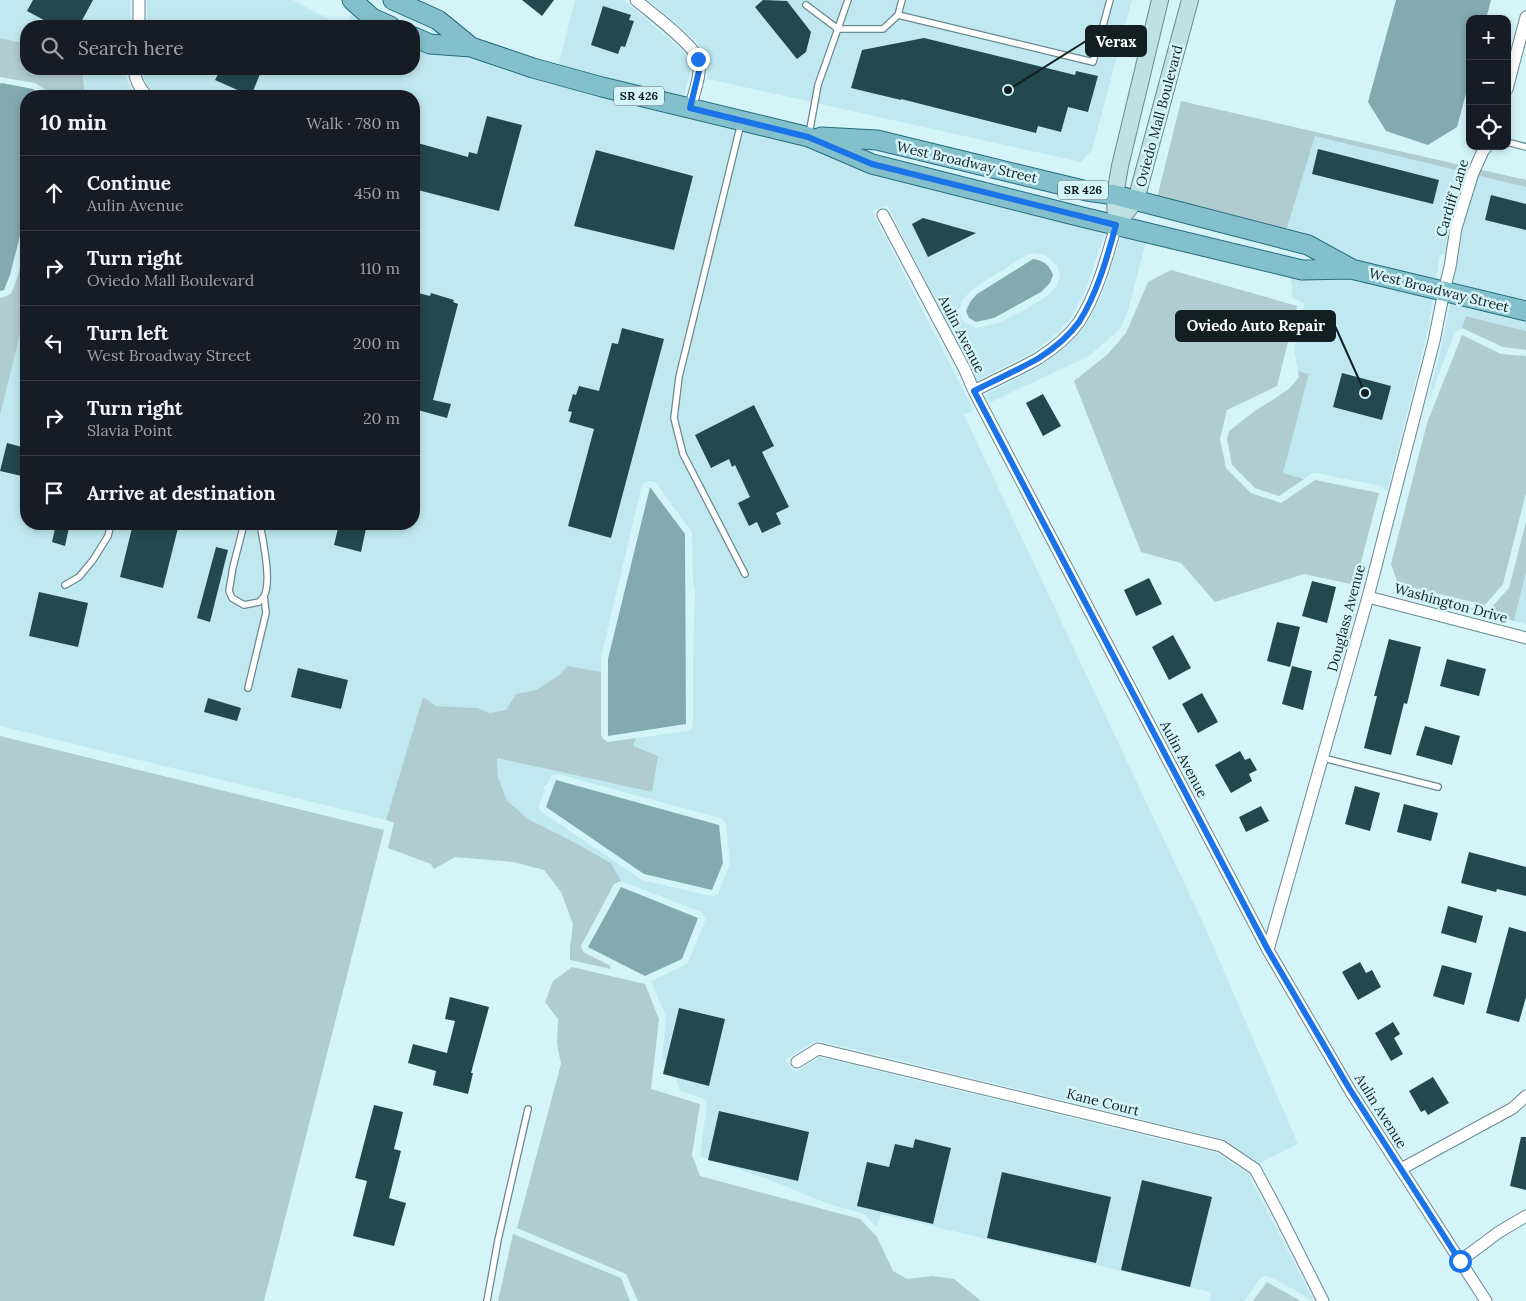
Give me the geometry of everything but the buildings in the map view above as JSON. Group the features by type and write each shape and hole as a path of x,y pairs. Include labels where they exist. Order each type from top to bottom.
{"main road":[{"path":"352,0 376,20"},
{"name":"West Broadway Street","path":"393,0 438,20 471,47"},
{"name":"West Broadway Street","path":"420,40 430,44 471,47 598,86 808,137 872,164 1116,225 1302,270 1351,269 1526,310"},
{"name":"West Broadway Street","path":"808,137 877,140 1136,200 1308,244 1351,269"}],"street":[{"path":"139,0 139,20"},
{"path":"636,0 689,45 698,59 699,71 690,108"},
{"name":"Oviedo Mall Boulevard","path":"974,391 1040,357 1063,339 1078,322 1094,292 1110,249 1116,225 1115,195 1120,166 1160,0"},
{"name":"Oviedo Mall Boulevard","path":"1116,225 1136,200 1190,0"},
{"path":"1511,74 1526,17"},
{"path":"135,75 140,90"},
{"name":"Cardiff Lane","path":"1444,291 1456,228 1474,173 1484,150"},
{"name":"Aulin Avenue","path":"883,215 1268,950 1349,1088 1486,1301"},
{"name":"Douglass Avenue","path":"1268,950 1368,597 1434,341 1444,291"},
{"name":"Washington Drive","path":"1368,597 1526,638"},
{"name":"Kane Court","path":"797,1062 818,1049 1221,1146 1254,1169 1323,1301"},
{"path":"1401,1169 1513,1108 1526,1096"},
{"path":"1460,1261 1499,1232 1526,1216"}],"lane":[{"path":"808,137 818,85 848,0"},
{"path":"806,6 838,29 883,29 898,15 902,0"},
{"path":"898,15 1093,62 1110,0"},
{"path":"742,121 679,377 674,418 683,454 745,574"},
{"path":"1511,143 1526,146"},
{"path":"65,584 79,577 93,560 108,536 110,530"},
{"path":"242,530 229,591 232,598 244,605 259,602 266,590 268,576 261,530"},
{"path":"248,688 266,613 264,596"},
{"path":"1323,758 1438,787"},
{"path":"487,1301 500,1232 528,1109"}],"shaded area":[{"path":"0,0 130,0 130,20 20,20 20,43 0,38"},
{"path":"147,0 293,0 330,20 148,20"},
{"path":"575,0 624,0 682,50 690,61 691,70 683,99 558,67"},
{"path":"648,0 1132,0 1092,150 1081,162 708,79 707,59 695,40"},
{"path":"1396,0 1491,0 1487,15 1466,15 1466,94 1457,127 1428,145 1386,131 1368,102"},
{"path":"353,11 364,20 349,20"},
{"path":"0,38 20,43 20,75 83,75 84,90 46,90 35,83 0,77"},
{"path":"420,46 468,54 807,144 867,173 1106,230 1086,289 1071,318 1056,334 1035,351 977,381 887,205 872,211 974,410 964,415 1205,927 1298,1144 1259,1163 1223,1139 820,1041 813,1042 785,1060 796,1072 820,1057 1217,1153 1248,1174 1314,1301 1310,1301 1305,1296 1268,1276 1264,1276 1244,1301 1211,1301 1210,1292 881,1214 877,1227 864,1214 826,1203 770,1180 700,1156 707,1104 704,1099 680,1091 671,1063 662,1059 666,1017 651,981 688,963 705,917 701,912 621,881 611,863 528,819 507,801 498,777 497,758 652,792 633,746 636,738 691,729 693,725 695,592 692,532 656,483 652,481 647,481 642,485 601,657 601,672 568,666 559,675 536,690 516,694 506,710 490,713 477,708 436,706 423,698 386,820 0,726 0,479 2,477 0,476 0,415 20,334 20,530 420,530 420,90 152,90 143,75 420,75","holes":["1028,254 1045,255 1057,265 1060,277 1056,287 1047,296 998,323 976,328 964,322 959,311 963,299 973,289","558,774 723,819 726,824 730,863 718,894 710,896 642,880 542,812 539,809 539,805 545,790 543,786 546,786 551,776"]},
{"path":"83,75 126,75 132,90 84,90"},
{"path":"0,84 35,90 20,90 20,236 10,275 4,290 0,291"},
{"path":"1181,101 1526,180 1526,187 1315,136 1286,231 1157,198"},
{"path":"1315,135 1526,187 1526,303 1453,285 1457,256 1440,254 1436,281 1353,261 1286,231"},
{"path":"1122,234 1146,241 1128,311 1120,329 1089,356 989,403 985,395 1045,363 1068,345 1085,327 1102,295"},
{"path":"1033,259 1046,264 1053,275 1050,283 1041,292 994,318 976,322 969,318 966,311 970,302 977,294"},
{"path":"20,268 20,334 0,415 0,298 10,294 14,288"},
{"path":"1171,270 1297,306 1277,386 1227,410 1220,439 1226,468 1251,493 1281,503 1315,480 1379,493 1355,585 1304,574 1215,602 1181,563 1141,552 1074,381 1108,354 1126,333 1148,282"},
{"path":"1289,275 1349,276 1434,296 1426,339 1387,492 1381,486 1316,473 1312,473 1304,479 1283,473 1309,374 1298,371 1294,349 1304,306 1303,302 1292,298 1292,284"},
{"path":"1451,300 1526,318 1526,331 1466,316 1462,328 1455,332 1427,405 1442,343"},
{"path":"1466,316 1526,331 1526,350 1503,347 1462,328"},
{"path":"1462,335 1501,354 1526,356 1526,493 1503,584 1485,605 1398,584 1391,564 1427,423"},
{"path":"1298,371 1309,374 1283,473 1304,479 1279,496 1255,488 1232,465 1227,439 1229,431 1256,410 1290,388 1299,377"},
{"path":"650,487 685,534 686,724 608,736 608,659"},
{"path":"1526,522 1526,572 1514,621 1411,593 1483,611 1490,609 1509,588"},
{"path":"1526,572 1526,624 1514,621"},
{"path":"568,666 601,672 601,735 603,739 608,742 636,738 633,746 658,756 652,792 497,758 498,777 507,801 528,819 611,863 621,881 614,884 581,946 585,953 609,965 611,969 570,960 573,924 561,892 544,870 513,862 455,857 434,869 431,864 388,848 394,823 386,820 423,697 436,706 477,708 490,713 506,710 516,694 536,690 559,675"},
{"path":"0,736 384,830 264,1301 0,1301"},
{"path":"556,780 719,825 723,863 712,890 644,874 546,807"},
{"path":"621,887 698,918 682,959 645,976 588,947"},
{"path":"572,967 645,984 659,1019 651,1089 700,1104 692,1155 700,1176 860,1219 877,1237 893,1271 907,1279 932,1276 954,1279 981,1301 638,1301 626,1274 517,1228 561,1064 557,1044 558,1019 545,1002 553,981"},
{"path":"513,1234 621,1278 630,1301 498,1301"},
{"path":"1267,1282 1299,1300 1300,1301 1253,1301"}],"place":[{"name":"Verax","path":"1008,90"},
{"name":"Oviedo Auto Repair","path":"1365,393"}],"route":[{"path":"698,59 699,71 690,108 808,137 872,164 1116,225 1110,249 1094,292 1078,322 1063,339 1040,357 974,391 1268,950 1349,1088 1460,1261"}]}
